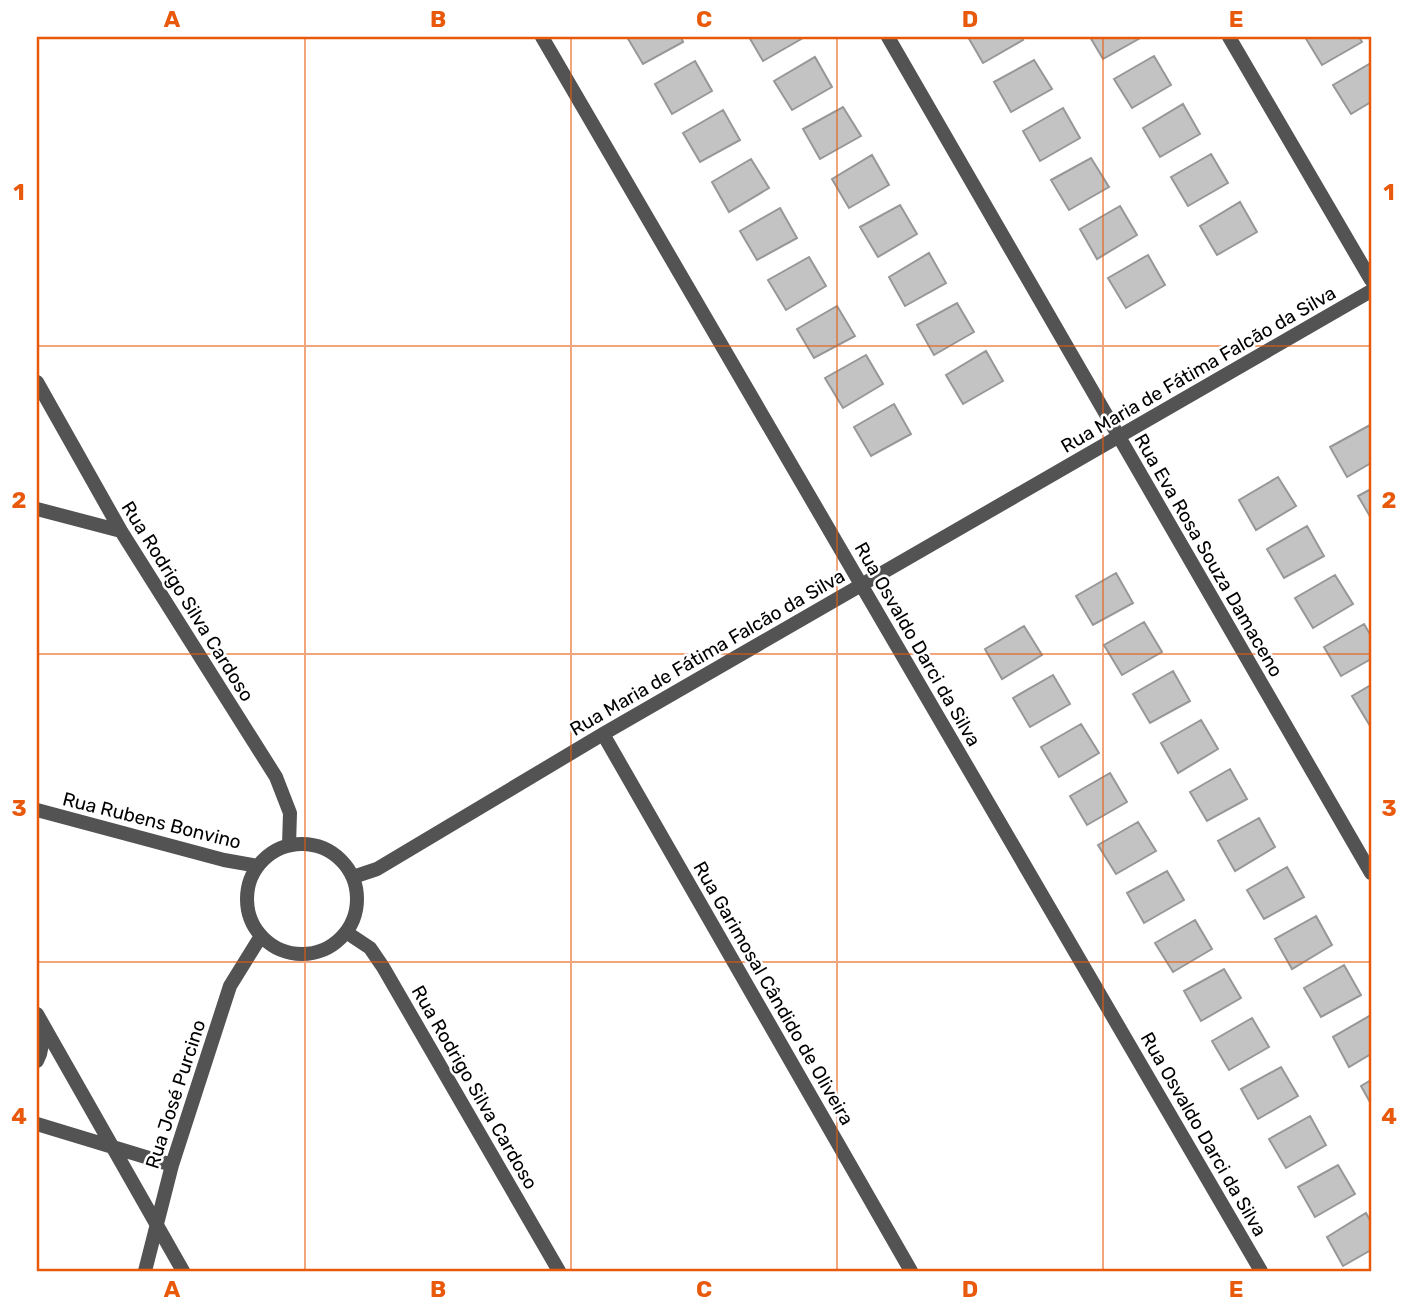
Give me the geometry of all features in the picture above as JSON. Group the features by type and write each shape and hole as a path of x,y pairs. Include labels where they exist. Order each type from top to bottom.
{"street":[{"name":"Rua Osvaldo Darci da Silva","path":"542,37 1261,1271"},
{"name":"Rua Eva Rosa Souza Damaceno","path":"888,37 1371,873"},
{"path":"1229,37 1371,280"},
{"name":"Rua Maria de Fátima Falcão da Silva","path":"353,877 377,869 603,734 1371,291"},
{"name":"Rua Rodrigo Silva Cardoso","path":"37,382 121,531 276,777 290,813 289,845"},
{"path":"37,509 121,531"},
{"name":"Rua Garimosal Cândido de Oliveira","path":"603,734 911,1271"},
{"name":"Rua Rubens Bonvino","path":"37,810 224,860 257,866"},
{"path":"309,844 327,849 343,861 353,877 358,896 355,915 346,932 332,945 314,953 295,954 276,948 261,936 250,920 246,902 248,882 257,866 272,852 289,845 309,844"},
{"name":"Rua Rodrigo Silva Cardoso","path":"346,932 370,947 383,967 559,1271"},
{"name":"Rua José Purcino","path":"145,1271 172,1165 230,986 261,936"},
{"path":"37,1014 183,1271"},
{"path":"37,1061 46,1030"},
{"path":"37,1124 172,1165"}],"building":[{"path":"627,37 681,37 683,42 643,64"},
{"path":"749,37 803,37 803,38 763,61"},
{"path":"968,37 1021,37 1023,40 983,63"},
{"path":"1090,37 1142,37 1103,59"},
{"path":"1305,37 1359,37 1362,42 1322,65"},
{"path":"1154,56 1171,85 1132,108 1114,79"},
{"path":"815,57 832,87 792,110 774,81"},
{"path":"1034,60 1052,89 1011,112 994,82"},
{"path":"695,61 712,91 672,114 655,84"},
{"path":"1371,63 1371,102 1351,114 1333,85"},
{"path":"1183,104 1200,134 1160,157 1143,128"},
{"path":"843,107 861,136 820,159 803,129"},
{"path":"1063,108 1080,138 1040,161 1023,131"},
{"path":"723,110 740,140 700,162 683,133"},
{"path":"1211,154 1228,183 1188,206 1171,177"},
{"path":"872,155 889,185 849,208 832,179"},
{"path":"1091,158 1109,187 1069,210 1051,180"},
{"path":"751,159 769,188 729,212 712,182"},
{"path":"1240,202 1257,232 1217,255 1200,226"},
{"path":"900,205 917,234 878,257 860,227"},
{"path":"1120,206 1137,235 1097,259 1080,229"},
{"path":"780,208 797,238 757,260 740,231"},
{"path":"929,253 946,283 905,306 889,277"},
{"path":"1148,255 1165,285 1126,308 1108,278"},
{"path":"809,257 826,286 786,310 768,280"},
{"path":"957,303 974,332 934,355 917,325"},
{"path":"837,306 855,336 814,358 797,329"},
{"path":"986,351 1003,381 963,404 946,375"},
{"path":"866,355 883,384 843,408 825,378"},
{"path":"894,404 911,434 871,456 854,427"},
{"path":"1370,425 1371,463 1347,477 1330,447"},
{"path":"1278,477 1296,506 1256,530 1239,500"},
{"path":"1371,489 1371,518 1358,496"},
{"path":"1307,526 1324,556 1284,578 1267,549"},
{"path":"1116,573 1133,603 1093,625 1076,596"},
{"path":"1335,575 1353,604 1313,628 1295,598"},
{"path":"1144,622 1162,652 1122,675 1104,645"},
{"path":"1364,624 1371,636 1371,659 1341,676 1324,647"},
{"path":"1024,626 1042,655 1002,679 985,649"},
{"path":"1173,671 1190,701 1150,723 1133,694"},
{"path":"1053,675 1070,704 1030,727 1013,698"},
{"path":"1371,685 1371,725 1370,726 1352,696"},
{"path":"1201,720 1218,749 1178,773 1161,743"},
{"path":"1081,724 1099,753 1059,777 1041,747"},
{"path":"1230,769 1247,799 1207,821 1190,792"},
{"path":"1110,773 1127,802 1087,825 1070,796"},
{"path":"1259,818 1275,847 1235,871 1218,841"},
{"path":"1138,822 1156,851 1116,874 1098,845"},
{"path":"1287,867 1304,897 1264,919 1247,890"},
{"path":"1167,871 1184,900 1144,923 1127,893"},
{"path":"1316,916 1332,945 1292,969 1275,939"},
{"path":"1195,920 1212,949 1173,972 1155,943"},
{"path":"1344,965 1361,995 1321,1017 1304,988"},
{"path":"1224,969 1241,998 1201,1021 1184,991"},
{"path":"1371,1015 1371,1054 1349,1067 1333,1037"},
{"path":"1252,1018 1269,1047 1229,1070 1212,1041"},
{"path":"1281,1067 1298,1096 1258,1119 1241,1089"},
{"path":"1371,1080 1371,1104 1361,1086"},
{"path":"1310,1116 1326,1145 1286,1168 1269,1139"},
{"path":"1338,1165 1355,1194 1315,1217 1298,1187"},
{"path":"1366,1213 1371,1222 1371,1250 1343,1266 1327,1237"}]}
